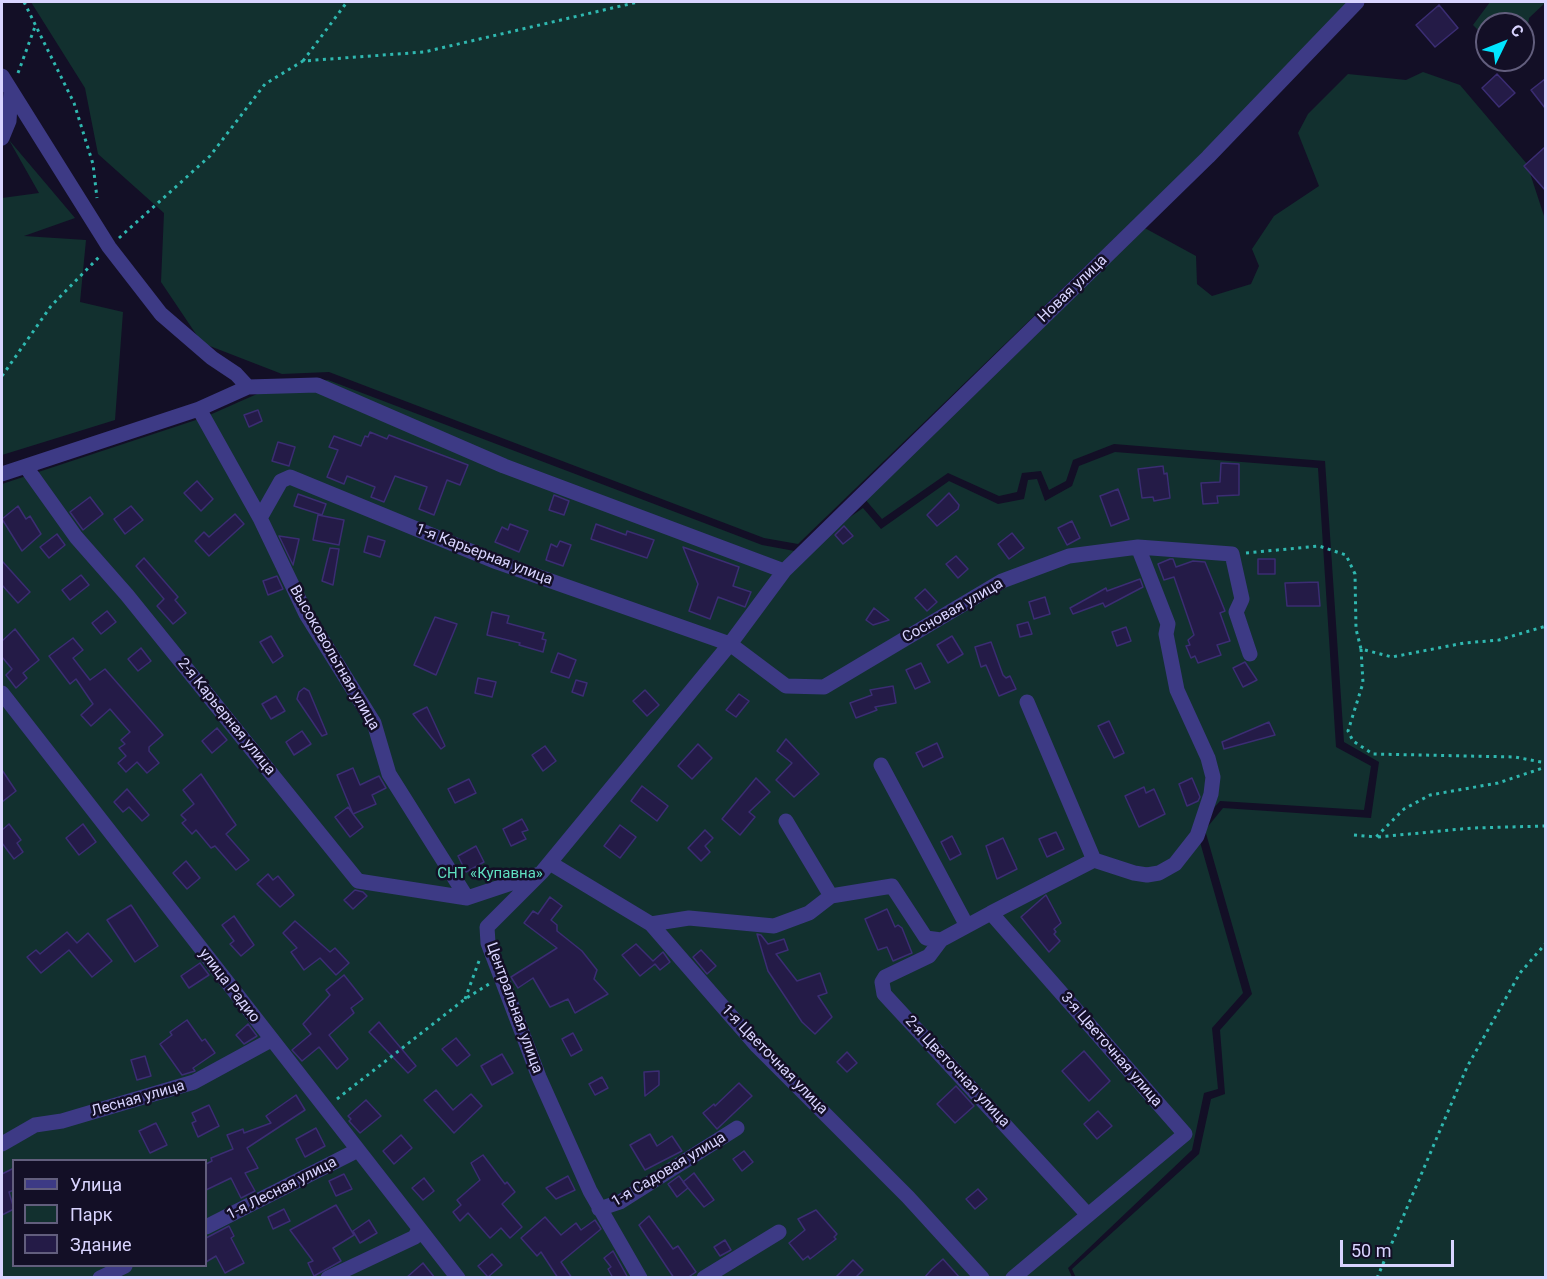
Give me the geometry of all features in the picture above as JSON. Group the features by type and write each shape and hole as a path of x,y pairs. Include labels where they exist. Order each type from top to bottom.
{"street":[{"name":"Новая улица","path":"784,571 1208,157 1357,2"},
{"path":"2,76 109,247 161,314 212,358 236,374 248,387"},
{"path":"2,138 9,121 11,91"},
{"path":"2,474 199,409 248,387 317,385 504,466 784,571"},
{"name":"Высоковольтная улица","path":"199,409 260,518 306,614 374,723 389,774 467,898"},
{"name":"2-я Карьерная улица","path":"26,467 76,537 128,595 358,881 467,898"},
{"name":"1-я Карьерная улица","path":"260,518 281,481 290,477 497,562 730,644"},
{"path":"651,924 689,918 774,926 809,913 831,896 892,886 926,938 940,940 1094,860 1134,873 1159,873 1175,864 1197,836 1211,794 1213,777 1208,758 1177,690 1166,634 1168,624 1138,546"},
{"name":"Сосновая улица","path":"730,644 786,686 824,687 1002,581 1069,556 1138,546 1232,554"},
{"path":"1232,554 1242,599 1236,612 1250,654"},
{"name":"Центральная улица","path":"640,1278 599,1209 539,1077 488,943 488,927 546,868 730,644 784,571"},
{"name":"улица Радио","path":"2,693 458,1278"},
{"path":"1027,702 1094,860"},
{"path":"881,765 967,926"},
{"path":"786,821 831,896"},
{"path":"467,898 546,868"},
{"name":"1-я Цветочная улица","path":"546,868 651,924 758,1046 908,1197 982,1278"},
{"name":"3-я Цветочная улица","path":"991,913 1185,1134 1088,1215"},
{"name":"2-я Цветочная улица","path":"940,940 929,956 885,976 882,982 884,994 1088,1215"},
{"name":"Лесная улица","path":"2,1144 35,1125 62,1121 194,1082 271,1040"},
{"name":"1-я Садовая улица","path":"599,1209 620,1202 737,1128"},
{"name":"1-я Лесная улица","path":"207,1226 358,1150"},
{"path":"1013,1278 1088,1215"},
{"path":"328,1278 415,1236 419,1228"},
{"path":"704,1278 779,1232"},
{"path":"100,1278 123,1267"}],"path":[{"path":"24,2 74,103 93,164 97,201 90,215"},
{"path":"2,376 51,306 109,247 210,156 265,84 303,61 347,2"},
{"path":"303,61 424,52 638,2"},
{"path":"11,91 36,24"},
{"path":"1232,554 1318,546 1346,555 1355,574 1356,629 1363,683 1348,730 1353,741 1372,754 1504,757 1545,763"},
{"path":"1360,649 1392,657 1464,643 1499,640 1545,626"},
{"path":"1376,837 1404,809 1430,795 1498,783 1545,767"},
{"path":"1354,836 1376,837 1472,828 1545,826"},
{"path":"465,999 488,943"},
{"path":"1377,1278 1467,1067 1520,973 1545,943"},
{"path":"325,1109 465,999 501,976"}],"green space":[{"path":"31,2 1351,2 1296,63 798,544 764,538 329,372 282,374 202,343 161,282 164,213 98,154 85,88"},
{"path":"1490,2 1546,2 1535,12 1483,12"},
{"path":"1423,72 1460,85 1527,164 1545,219 1545,1277 1076,1278 1072,1269 1199,1154 1211,1099 1225,1094 1220,1030 1252,994 1205,830 1223,808 1371,818 1379,762 1344,742 1325,461 1114,444 1073,460 1066,481 1049,490 1041,471 1022,473 1017,492 999,496 948,473 882,519 864,498 1141,226 1196,256 1197,284 1212,296 1251,284 1259,266 1252,249 1274,216 1319,186 1298,133 1308,114 1348,74 1406,80"},
{"path":"9,140 75,218 24,236 86,240 80,302 123,312 115,420 2,455 2,198 39,193"},
{"name":"СНТ «Купавна»","path":"328,380 762,545 800,552 863,508 881,529 949,481 998,504 1024,499 1028,480 1037,479 1045,501 1072,486 1079,466 1115,452 1318,468 1336,747 1371,766 1364,810 1220,801 1196,828 1243,993 1212,1028 1218,1089 1204,1093 1192,1150 1068,1268 1072,1277 2,1277 2,484 205,417 284,382"}],"building":[{"path":"1439,5 1458,28 1435,47 1416,25"},
{"path":"1497,74 1515,93 1499,107 1482,88"},
{"path":"1545,79 1545,108 1531,90"},
{"path":"1545,147 1545,190 1524,166"},
{"path":"258,410 262,421 249,427 244,415"},
{"path":"370,432 387,439 389,435 468,465 460,485 447,480 434,515 419,509 427,487 395,476 384,502 371,497 375,487 347,476 344,484 327,477 338,450 329,447 334,436 361,446 365,436 368,437"},
{"path":"278,442 295,447 289,466 272,461"},
{"path":"1221,463 1239,464 1239,495 1217,496 1218,503 1203,504 1201,483 1220,482"},
{"path":"1163,466 1164,474 1167,473 1170,498 1154,501 1153,497 1142,498 1138,469"},
{"path":"197,481 213,499 201,511 184,493"},
{"path":"1118,489 1129,519 1111,526 1100,496"},
{"path":"949,493 959,505 958,509 937,526 927,515"},
{"path":"298,494 326,504 322,515 294,506"},
{"path":"554,495 569,501 564,515 549,510"},
{"path":"90,497 103,514 83,530 70,512"},
{"path":"18,506 26,519 30,516 41,534 22,551 2,519"},
{"path":"131,506 143,520 125,534 114,519"},
{"path":"235,514 244,524 209,556 195,541 204,532 209,537"},
{"path":"318,515 344,520 339,545 313,540"},
{"path":"1072,521 1080,538 1067,545 1058,528"},
{"path":"510,524 528,531 519,552 495,542 502,527 508,530"},
{"path":"596,524 626,535 627,531 654,540 647,558 591,539"},
{"path":"844,526 853,536 843,544 835,535"},
{"path":"1012,533 1024,548 1009,559 998,544"},
{"path":"57,534 65,545 49,558 40,547"},
{"path":"279,536 299,539 293,565"},
{"path":"368,536 385,541 380,557 364,552"},
{"path":"560,541 571,545 563,566 546,560 551,544 557,547"},
{"path":"683,547 739,567 733,586 751,592 745,607 718,597 710,619 689,611 698,584"},
{"path":"330,548 339,549 333,585 322,581"},
{"path":"956,556 968,569 958,578 946,564"},
{"path":"144,558 178,597 175,600 186,613 173,624 157,606 164,599 136,566"},
{"path":"1173,559 1176,567 1193,561 1205,562 1225,611 1220,613 1230,641 1217,645 1221,655 1198,663 1195,656 1191,658 1186,646 1190,645 1188,640 1194,635 1174,577 1164,580 1158,564"},
{"path":"1258,559 1275,559 1275,574 1258,574"},
{"path":"2,561 30,592 18,603 2,585"},
{"path":"81,575 89,585 70,600 62,590"},
{"path":"277,576 283,589 268,595 263,581"},
{"path":"1140,579 1143,587 1105,607 1103,603 1073,614 1070,608 1106,588 1107,591"},
{"path":"1318,582 1320,606 1287,606 1285,583"},
{"path":"925,589 937,602 927,611 915,598"},
{"path":"1045,597 1050,614 1034,619 1029,602"},
{"path":"874,608 889,620 873,625 866,620"},
{"path":"107,611 116,622 101,634 92,623"},
{"path":"492,612 509,616 507,623 544,633 542,639 546,640 543,652 519,645 520,643 487,635"},
{"path":"435,617 457,624 436,675 414,665"},
{"path":"1028,622 1032,634 1020,637 1017,625"},
{"path":"1126,627 1131,641 1117,646 1112,632"},
{"path":"15,629 39,660 23,673 27,678 16,688 6,675 12,669 2,657 2,641"},
{"path":"271,636 283,656 273,663 260,642"},
{"path":"952,636 963,654 948,663 937,645"},
{"path":"73,638 83,650 73,658 90,680 105,669 163,735 149,747 149,751 159,763 147,773 137,762 126,772 118,763 126,756 119,748 125,744 121,740 130,732 110,709 91,726 81,715 93,704 76,679 70,684 49,656"},
{"path":"991,642 1003,675 1006,678 1010,676 1016,689 999,696 986,665 981,667 975,647"},
{"path":"141,648 151,661 138,671 128,659"},
{"path":"558,653 576,660 569,678 551,672"},
{"path":"1245,662 1257,680 1243,687 1233,668"},
{"path":"921,663 930,682 915,689 906,670"},
{"path":"478,678 496,682 492,697 475,693"},
{"path":"576,680 587,683 583,696 572,692"},
{"path":"893,686 896,703 875,707 877,710 856,718 850,703 872,695 870,690"},
{"path":"304,688 309,691 327,734 322,736 297,699 299,692"},
{"path":"645,690 659,705 647,716 633,701"},
{"path":"739,694 749,701 736,717 726,710"},
{"path":"276,696 285,711 271,719 262,704"},
{"path":"427,707 445,746 441,749 413,714"},
{"path":"1109,721 1124,753 1114,758 1098,726"},
{"path":"1269,722 1275,735 1224,749 1222,742"},
{"path":"217,728 227,740 212,753 202,741"},
{"path":"302,731 311,744 294,755 286,742"},
{"path":"786,739 819,774 794,797 776,780 792,763 777,751"},
{"path":"937,743 943,757 923,767 916,753"},
{"path":"698,744 712,758 692,779 678,766"},
{"path":"545,746 556,761 543,771 532,755"},
{"path":"353,768 360,785 379,776 386,788 372,795 376,804 353,814 337,775"},
{"path":"2,770 16,791 2,802"},
{"path":"201,774 236,825 226,834 249,860 236,870 215,846 211,848 196,830 192,834 182,823 186,820 181,815 194,804 183,790"},
{"path":"756,778 770,792 749,812 755,817 740,835 722,819"},
{"path":"1192,778 1200,797 1198,801 1187,806 1179,784"},
{"path":"469,779 476,793 455,803 448,789"},
{"path":"642,786 668,806 657,821 631,801"},
{"path":"1144,787 1146,793 1154,789 1165,814 1139,827 1125,796"},
{"path":"127,789 149,815 142,821 129,807 123,812 114,802"},
{"path":"348,807 363,827 350,837 335,817"},
{"path":"522,819 528,830 522,832 526,839 511,846 503,829"},
{"path":"9,824 21,840 17,843 23,852 14,859 2,843 2,830"},
{"path":"83,824 96,842 79,855 66,838"},
{"path":"620,825 636,837 620,858 604,846"},
{"path":"705,830 713,838 705,846 710,852 701,861 688,848"},
{"path":"1056,832 1064,849 1047,857 1039,839"},
{"path":"952,836 961,854 950,860 941,842"},
{"path":"1003,838 1017,869 997,879 986,846"},
{"path":"476,846 484,862 466,872 458,856"},
{"path":"186,861 200,878 187,889 173,873"},
{"path":"268,874 273,880 278,876 294,895 280,907 257,884"},
{"path":"355,890 367,896 353,909 344,900"},
{"path":"1046,895 1061,923 1054,929 1056,932 1054,934 1060,941 1049,952 1021,917"},
{"path":"550,897 562,906 551,920 557,925 557,931 582,951 597,970 594,979 608,994 575,1013 568,999 550,1007 533,978 518,988 511,977 557,948 524,923 533,911 538,914"},
{"path":"131,905 158,946 135,962 107,920"},
{"path":"887,909 895,927 898,925 902,928 912,953 893,961 887,947 878,950 865,919"},
{"path":"234,916 254,945 241,956 230,944 234,941 222,925"},
{"path":"295,921 330,952 335,948 349,963 336,975 320,958 304,970 291,952 297,948 283,933"},
{"path":"67,932 77,943 88,933 112,961 92,977 69,950 41,973 27,957 36,950 40,954"},
{"path":"757,934 761,935 768,944 784,939 788,950 776,954 797,981 820,973 827,993 818,996 832,1017 815,1034 802,1022 768,971"},
{"path":"636,944 653,961 663,952 670,962 660,970 655,964 640,976 622,955"},
{"path":"701,950 716,966 707,974 693,957"},
{"path":"200,963 209,975 189,988 181,976"},
{"path":"344,975 363,999 351,1008 354,1013 329,1035 348,1059 337,1069 319,1047 302,1061 292,1050 311,1034 303,1024 330,995 326,990"},
{"path":"187,1020 202,1041 205,1039 215,1053 193,1068 195,1071 182,1075 160,1044 172,1035 170,1032"},
{"path":"379,1022 416,1066 408,1073 369,1032"},
{"path":"248,1024 257,1036 244,1044 236,1035"},
{"path":"573,1033 582,1050 571,1056 562,1039"},
{"path":"456,1038 470,1055 457,1066 442,1049"},
{"path":"1084,1051 1110,1081 1089,1101 1062,1071"},
{"path":"847,1052 857,1063 847,1072 837,1062"},
{"path":"502,1054 513,1073 492,1085 481,1066"},
{"path":"145,1056 151,1076 137,1080 131,1060"},
{"path":"659,1071 659,1085 645,1096 644,1072"},
{"path":"602,1077 608,1088 595,1095 589,1084"},
{"path":"739,1083 752,1096 717,1129 703,1113 714,1104 715,1106"},
{"path":"956,1086 974,1106 955,1123 937,1104"},
{"path":"436,1090 453,1110 471,1094 482,1106 454,1133 424,1100"},
{"path":"296,1095 305,1110 247,1148 258,1168 245,1173 255,1191 241,1198 231,1178 207,1190 207,1164 212,1161 211,1158 233,1149 227,1135 243,1129 244,1133 271,1123 266,1116"},
{"path":"366,1100 381,1116 360,1133 349,1121 351,1119 348,1116"},
{"path":"209,1105 219,1126 198,1137 192,1123 196,1121 192,1113"},
{"path":"1098,1111 1112,1126 1097,1139 1084,1124"},
{"path":"156,1123 167,1145 150,1153 139,1131"},
{"path":"316,1128 325,1146 305,1157 296,1139"},
{"path":"650,1134 657,1146 672,1136 682,1151 645,1170 630,1145"},
{"path":"401,1135 412,1148 394,1164 383,1151"},
{"path":"744,1151 753,1162 742,1171 733,1159"},
{"path":"483,1155 505,1184 507,1182 515,1192 502,1204 522,1227 510,1238 501,1228 490,1238 468,1213 460,1221 453,1212 461,1205 457,1200 480,1180 471,1163"},
{"path":"12,1169 12,1191 9,1192 12,1210 2,1215 2,1174"},
{"path":"694,1173 714,1200 704,1207 683,1182"},
{"path":"344,1174 352,1189 336,1196 329,1181"},
{"path":"568,1176 575,1190 556,1199 546,1188"},
{"path":"679,1176 688,1188 677,1197 668,1184"},
{"path":"424,1178 434,1191 423,1200 412,1188"},
{"path":"978,1189 987,1199 975,1209 966,1199"},
{"path":"336,1205 354,1235 333,1248 341,1261 314,1276 308,1263 313,1261 290,1230"},
{"path":"284,1209 290,1221 273,1229 268,1217"},
{"path":"816,1210 837,1234 834,1237 836,1239 810,1259 808,1256 803,1260 789,1243 805,1230 798,1219"},
{"path":"649,1216 673,1249 678,1246 696,1272 687,1278 674,1278 639,1225"},
{"path":"545,1217 561,1235 576,1223 581,1230 595,1220 601,1229 561,1262 572,1278 558,1278 541,1252 537,1256 521,1238"},
{"path":"369,1220 377,1233 360,1243 353,1231"},
{"path":"229,1226 234,1236 231,1238 244,1263 225,1273 216,1256 207,1261 207,1237"},
{"path":"725,1240 731,1250 720,1256 714,1247"},
{"path":"613,1251 628,1278 613,1278 608,1269 611,1267 604,1258"},
{"path":"492,1254 502,1265 488,1277 478,1266"},
{"path":"943,1259 960,1278 924,1278 932,1269"},
{"path":"853,1260 863,1270 855,1278 835,1278"},
{"path":"423,1263 435,1278 406,1278"}]}
